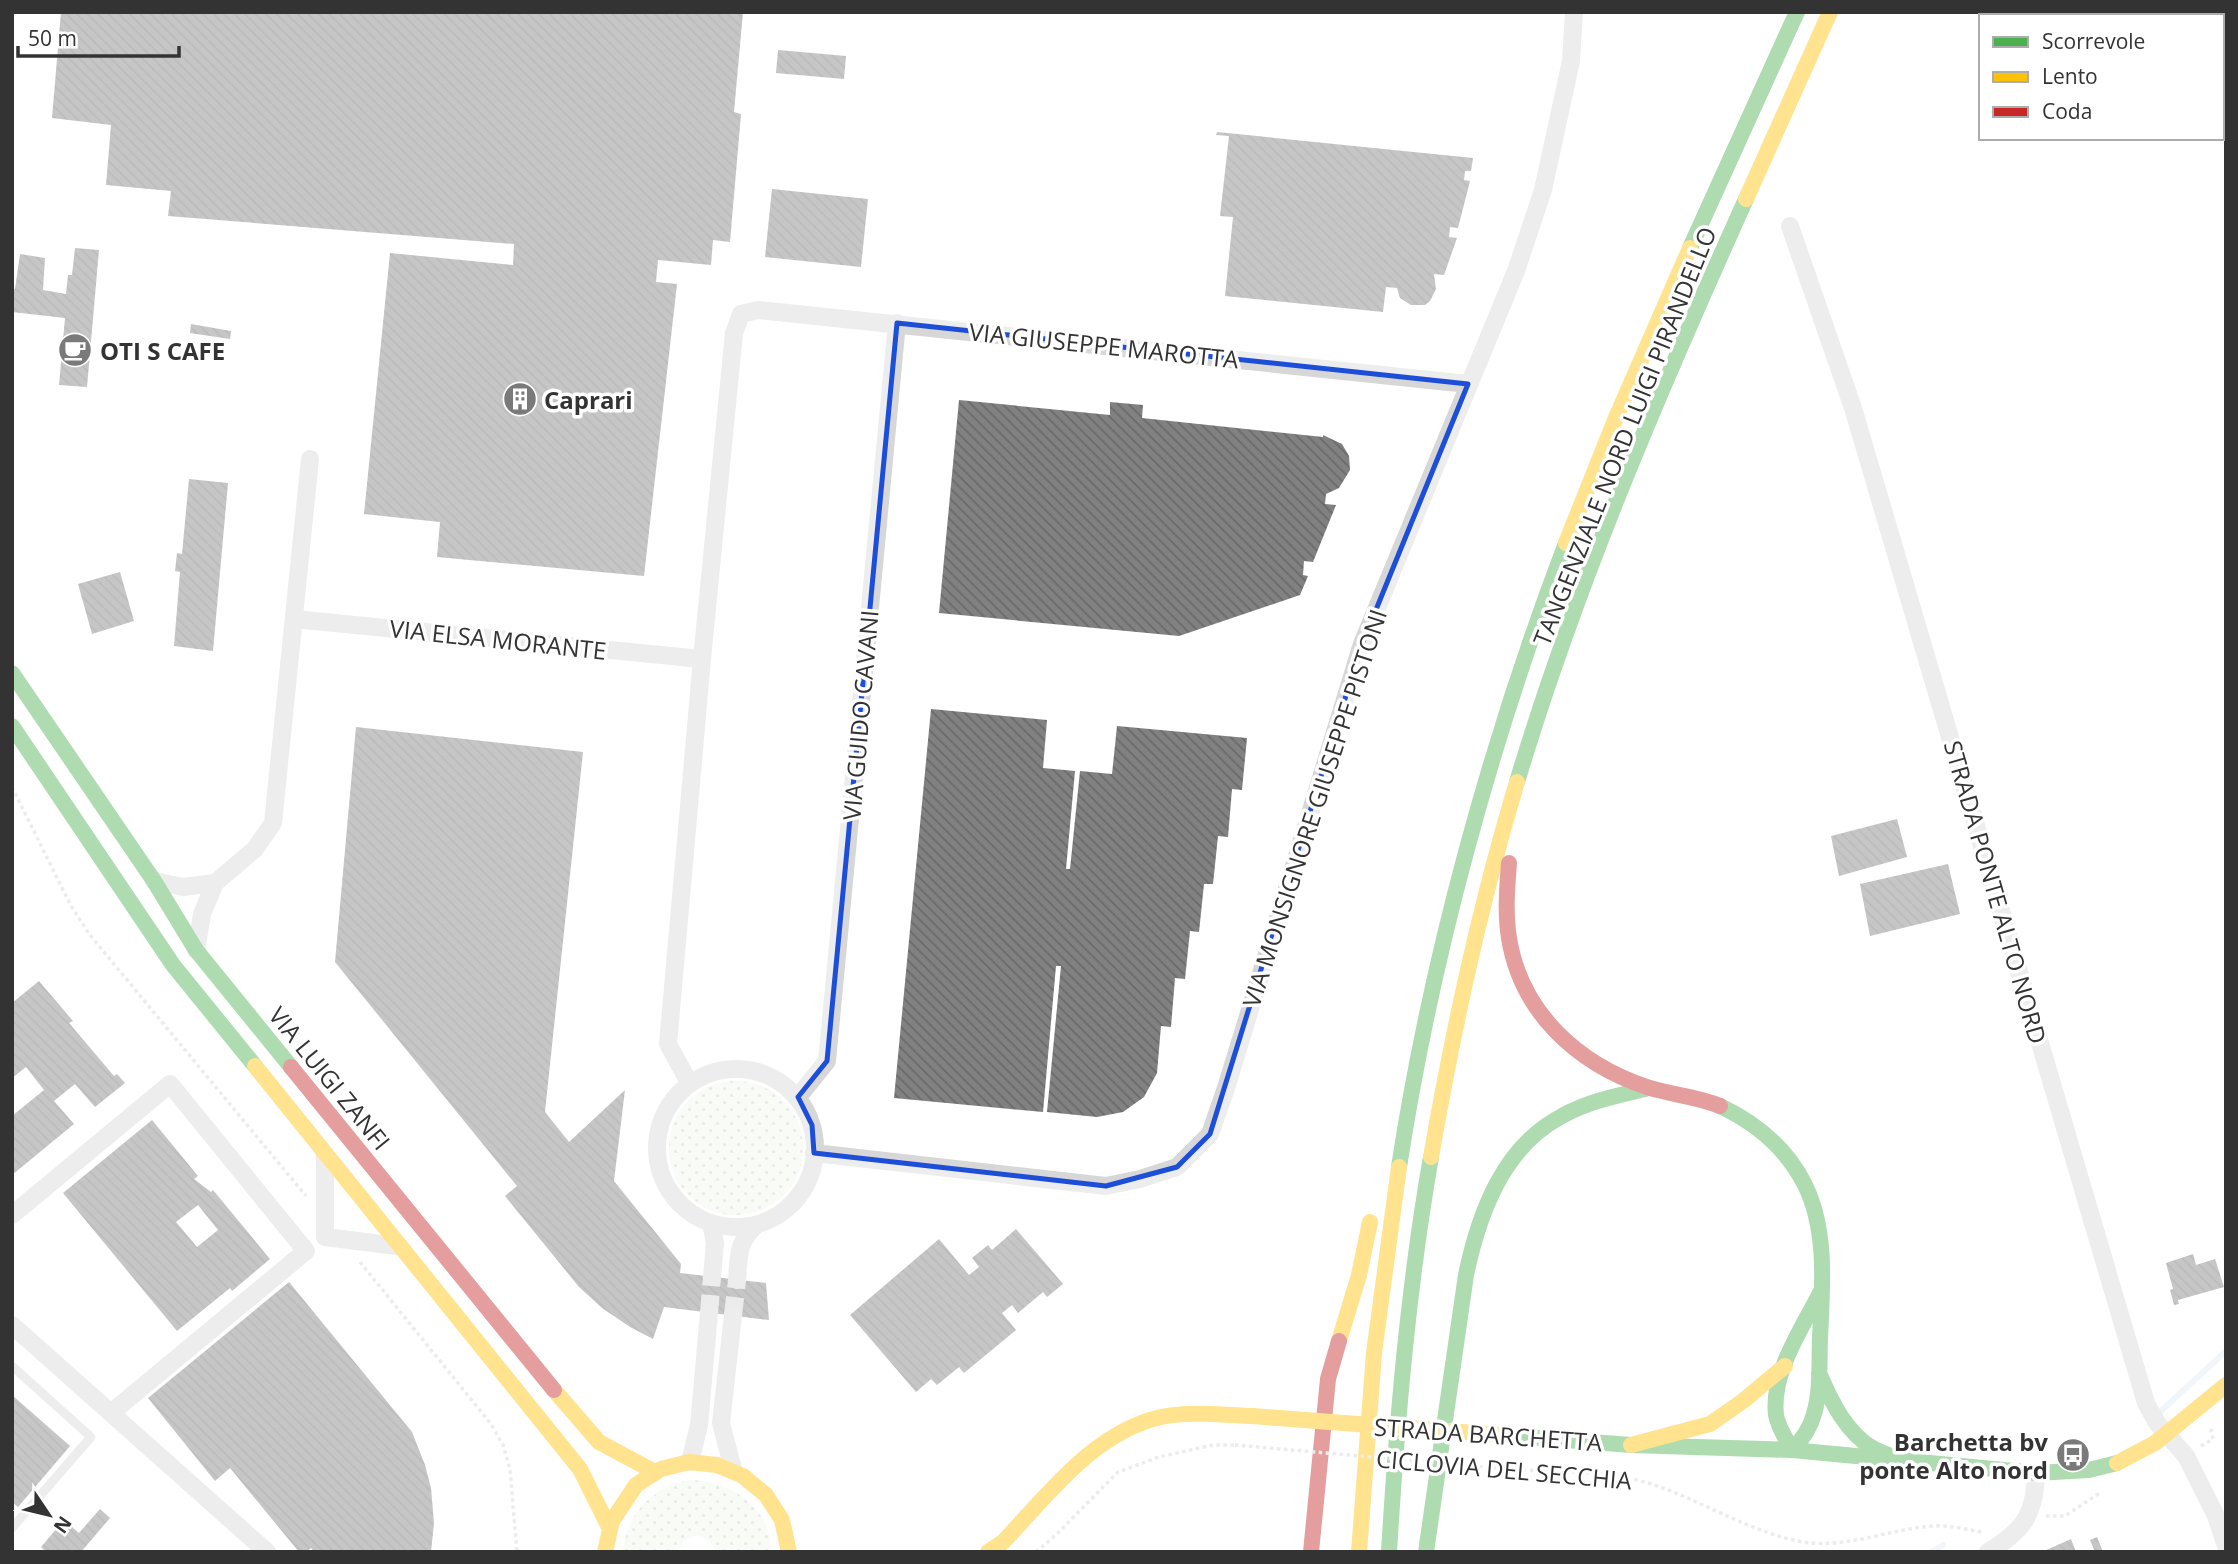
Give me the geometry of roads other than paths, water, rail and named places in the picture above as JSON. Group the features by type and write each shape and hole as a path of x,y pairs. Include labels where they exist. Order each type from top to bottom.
{"main road":[{"name":"TANGENZIALE NORD LUIGI PIRANDELLO","path":"1359,1552 1363,1473 1381,1288 1411,1091 1463,863 1520,670 1570,533 1638,367 1797,12"},
{"name":"TANGENZIALE NORD LUIGI PIRANDELLO","path":"1389,1552 1407,1320 1448,1052 1483,907 1525,759 1574,610 1614,506 1666,380 1830,12"},
{"name":"VIA LUIGI ZANFI","path":"12,673 154,881 197,950 591,1433 599,1442 655,1472"},
{"path":"12,726 173,965 397,1246 580,1469 609,1527"},
{"path":"1525,759 1507,874 1506,904 1510,951 1517,972 1541,1015 1571,1048 1589,1061 1649,1088 1710,1101 1751,1122 1774,1142 1795,1167 1813,1208 1821,1234 1822,1291 1819,1373 1814,1419 1799,1444 1791,1450 1776,1415 1776,1395 1785,1366 1822,1291"},
{"path":"1426,1552 1463,1295 1481,1216 1510,1161 1528,1141 1549,1124 1586,1105 1649,1088"},
{"path":"1381,1183 1411,1091"},
{"path":"1311,1552 1328,1379 1359,1275 1372,1209"},
{"path":"1631,1445 1710,1424 1785,1366"},
{"path":"1819,1373 1830,1398 1848,1425 1870,1446 1911,1463"},
{"name":"STRADA BARCHETTA","path":"988,1552 1003,1542 1080,1461 1119,1435 1150,1420 1187,1415 1252,1416 1631,1445 1791,1450 2036,1474 2106,1467 2135,1456 2166,1435 2226,1385"},
{"path":"605,1552 609,1527 623,1498 638,1483 655,1472 690,1462 709,1462 733,1469 756,1483 771,1499 793,1547"}],"street":[{"name":"VIA MONSIGNORE GIUSEPPE PISTONI","path":"814,1153 1106,1186 1140,1180 1177,1167 1210,1134 1362,644 1516,271 1543,190 1571,61 1574,12"},
{"name":"STRADA PONTE ALTO NORD","path":"1790,226 1853,408 2146,1403 2166,1435 2186,1457 2197,1475 2226,1546"},
{"name":"VIA GIUSEPPE MAROTTA","path":"702,659 734,333 741,314 758,310 897,323 1468,384"},
{"name":"VIA GUIDO CAVANI","path":"798,1097 827,1061 897,323"},
{"path":"197,950 202,914 215,883 256,849 273,823 310,458"},
{"name":"VIA ELSA MORANTE","path":"294,619 702,659"},
{"path":"690,1084 668,1044 702,659"},
{"path":"154,881 183,887 215,883"},
{"path":"739,1069 758,1072 776,1080 798,1097 812,1125 814,1153 812,1170 798,1197 788,1208 772,1219 756,1225 728,1227 697,1217 677,1201 661,1175 657,1150 659,1132 665,1114 678,1095 690,1084 715,1072 739,1069"},
{"path":"12,1215 170,1084 306,1251"},
{"path":"325,1156 330,1232"},
{"path":"710,1223 715,1243 712,1277"},
{"path":"737,1280 739,1250 744,1236 756,1225"},
{"path":"330,1232 397,1246"},
{"path":"111,1413 330,1232"},
{"path":"690,1462 699,1425 709,1313"},
{"path":"733,1315 721,1423 733,1469"},
{"path":"12,1325 267,1552"},
{"path":"1988,1552 2021,1529 2029,1516 2036,1489 2036,1474"}],"lane":[{"path":"12,1366 91,1437 12,1528"}],"waterway":[{"path":"2161,1411 2226,1351"},
{"path":"1931,1552 1943,1545"}],"tunnel":[{"path":"709,1313 712,1277"},
{"path":"733,1315 737,1280"}],"place":[{"name":"OTI S CAFE","path":"75,350"},
{"name":"Caprari","path":"520,399"},
{"name":"Barchetta bv ponte Alto nord","path":"2073,1455"}]}
